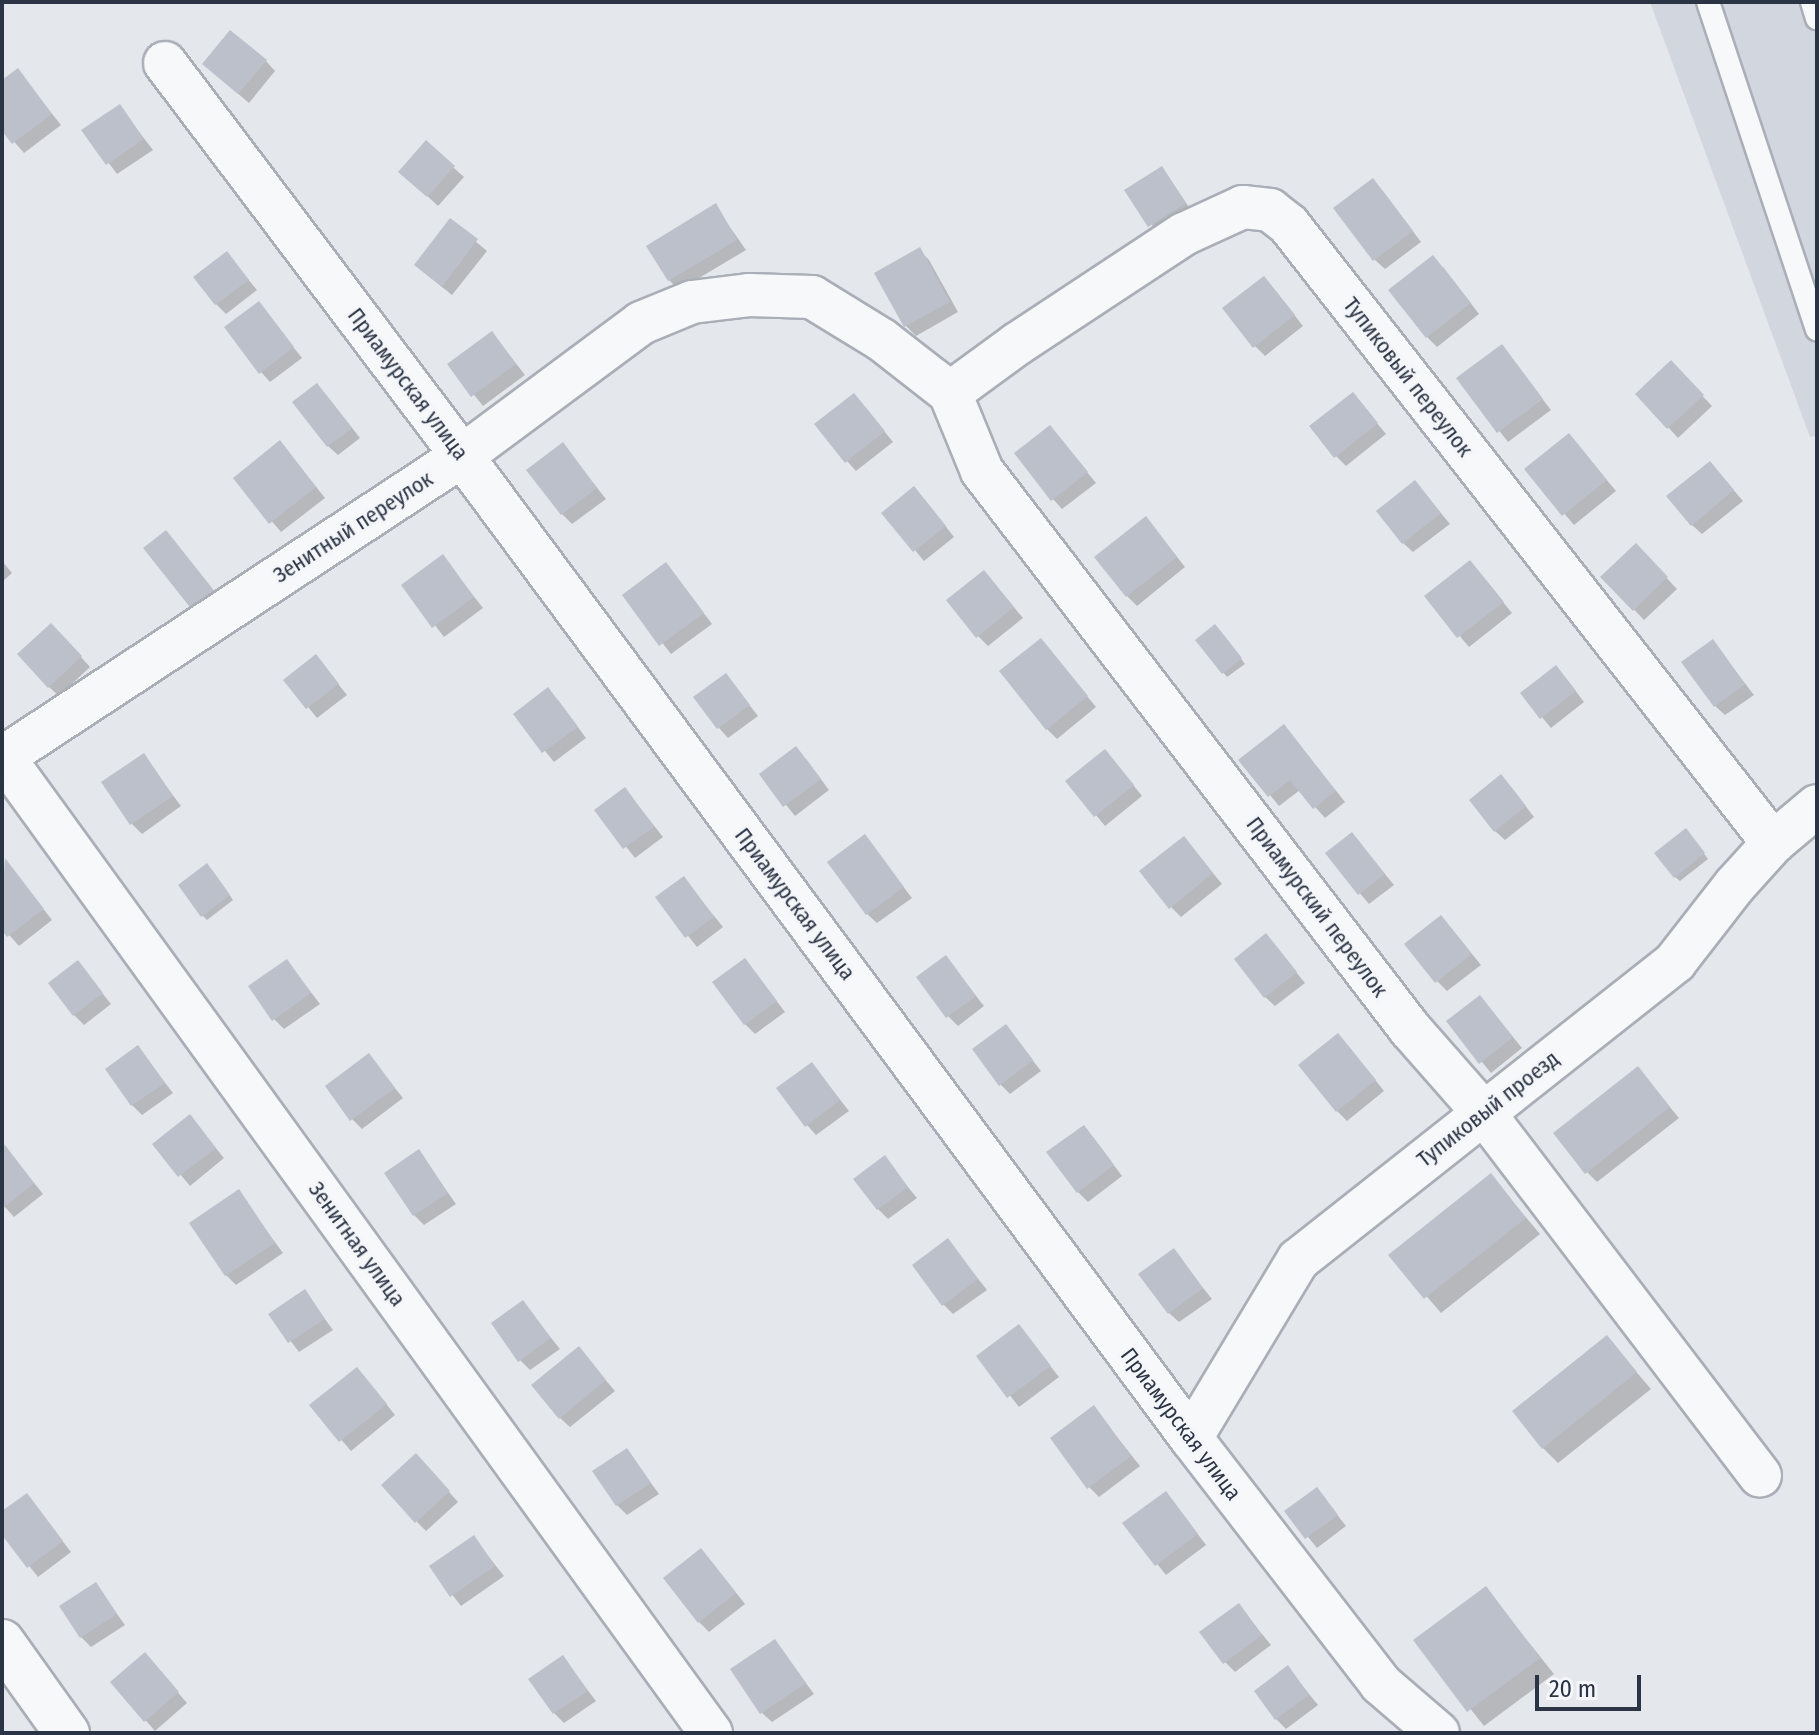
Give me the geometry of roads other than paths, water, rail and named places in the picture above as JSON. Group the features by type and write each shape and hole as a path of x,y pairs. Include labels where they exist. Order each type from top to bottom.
{"street":[{"name":"Приамурская улица","path":"165,63 462,456 1191,1438 1381,1684 1438,1733"},
{"name":"Тупиковый переулок","path":"950,393 1017,344 1184,234 1243,207 1270,210 1289,225 1773,843"},
{"name":"Зенитный переулок","path":"3,756 462,456 641,323 692,302 749,295 812,297 882,340"},
{"name":"Приамурский переулок","path":"882,340 950,393 982,471 1410,1029 1483,1112 1760,1475"},
{"name":"Зенитная улица","path":"3,756 711,1733"},
{"name":"Тупиковый проезд","path":"1191,1438 1298,1260 1675,962 1773,843 1817,806"},
{"path":"2,1642 67,1733"}],"lane":[{"path":"1708,2 1817,329"},
{"path":"1815,2 1817,18"}]}
